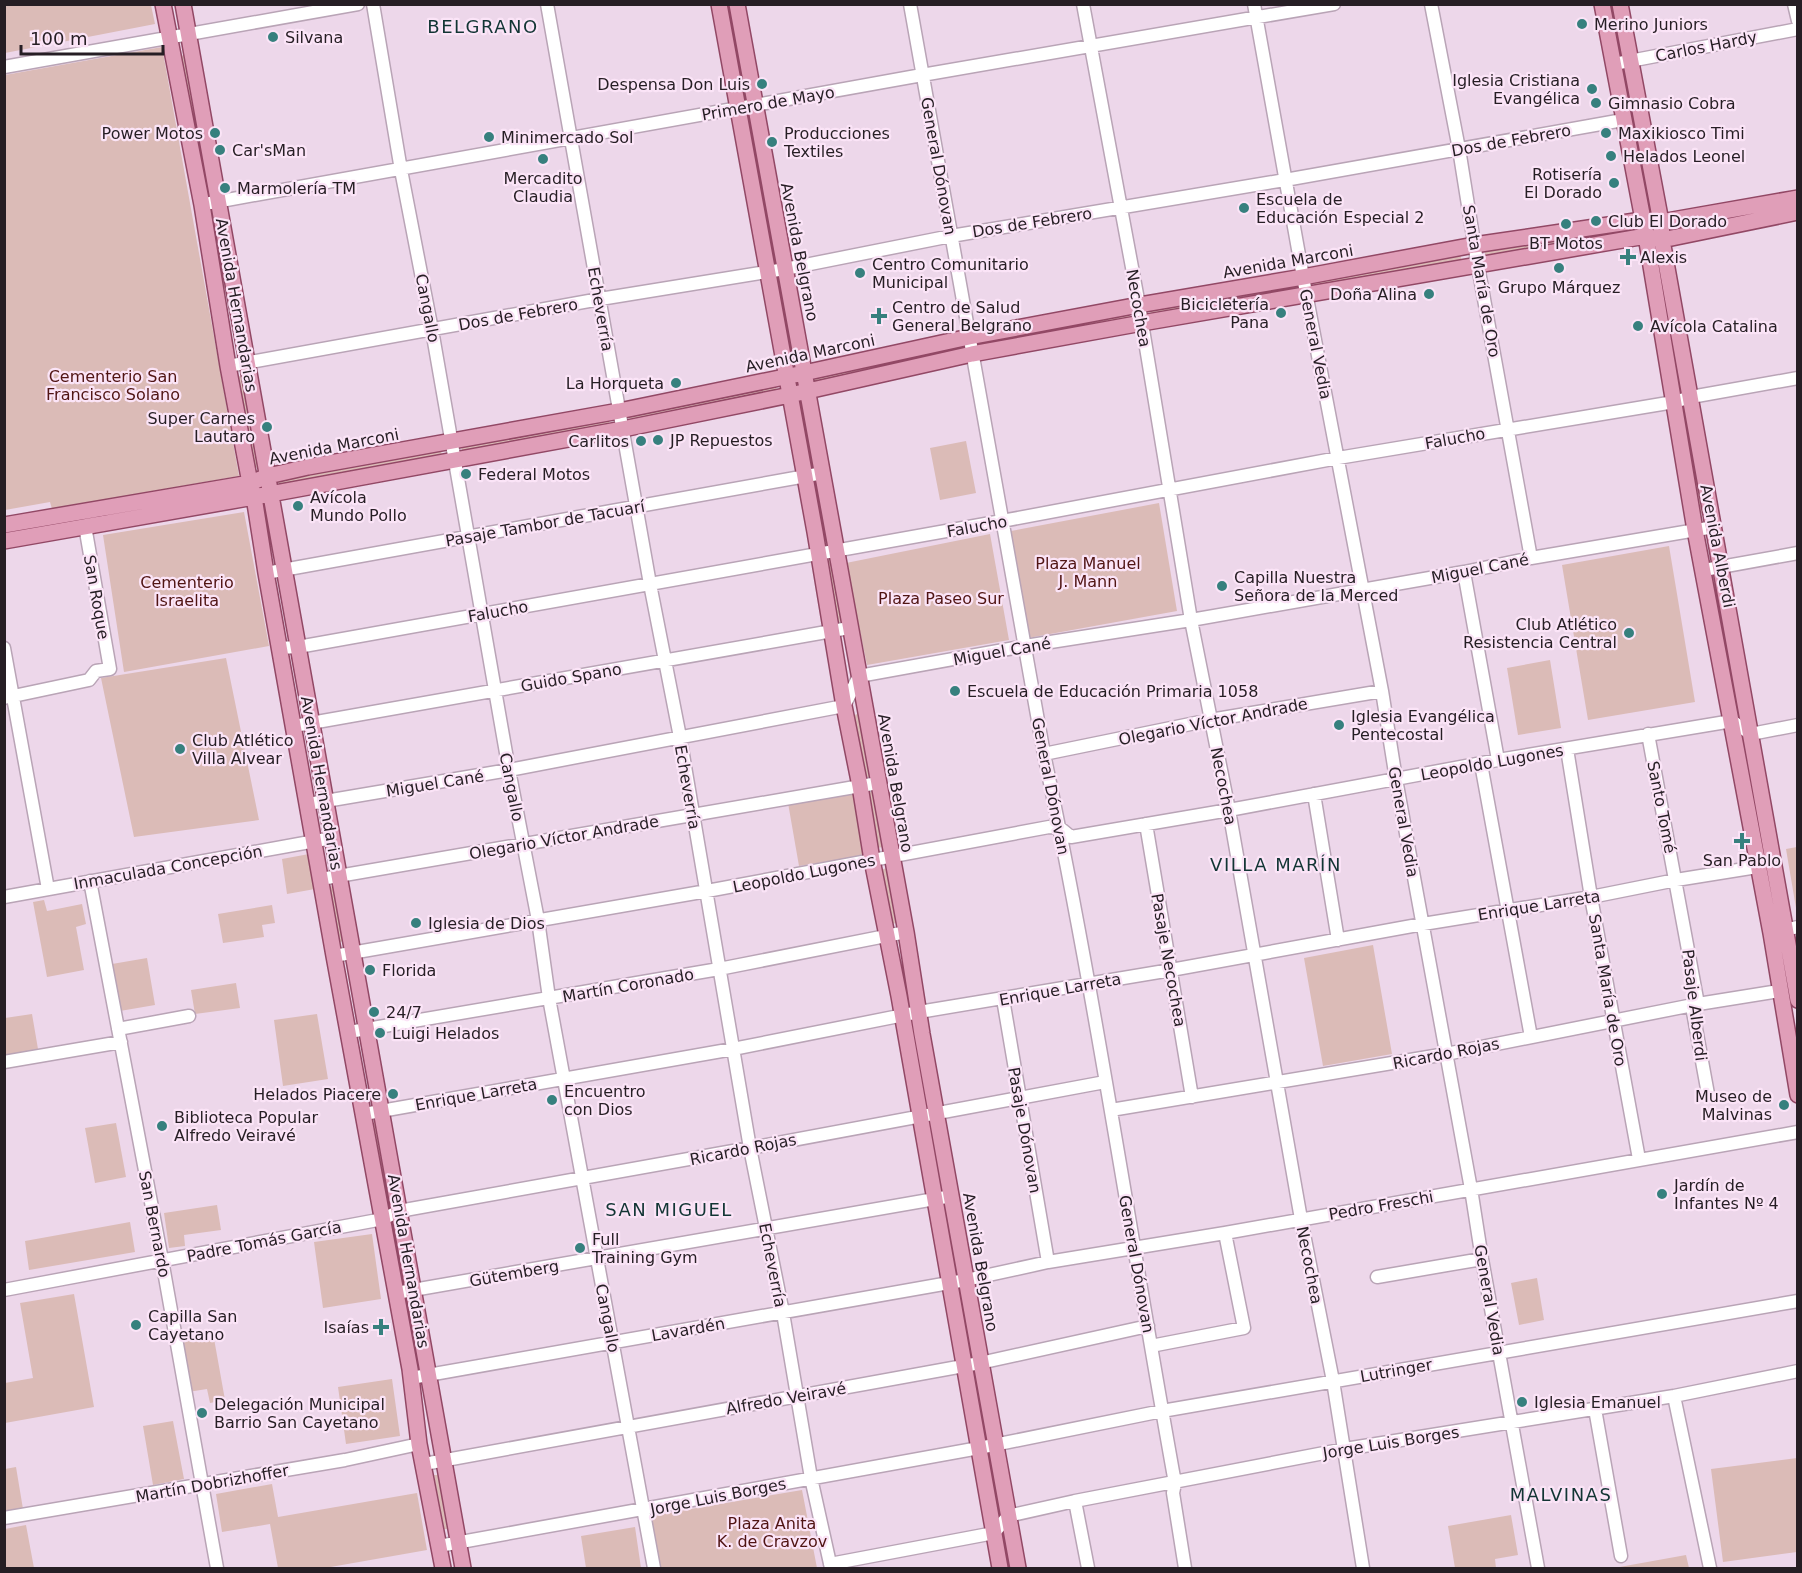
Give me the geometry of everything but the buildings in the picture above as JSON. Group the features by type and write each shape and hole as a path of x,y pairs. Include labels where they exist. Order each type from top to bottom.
{"main road":[{"name":"Avenida Hernandarias","path":"163,4 202,205 228,366 383,1219 411,1378 418,1438 443,1569"},
{"name":"Avenida Hernandarias","path":"183,4 463,1569"},
{"name":"Avenida Belgrano","path":"719,4 1000,1569"},
{"name":"Avenida Belgrano","path":"736,4 906,932 918,1012 1018,1569"},
{"name":"Avenida Alberdi","path":"1602,4 1646,236 1695,530 1732,721 1757,867 1785,930 1779,991 1797,1095"},
{"name":"Avenida Alberdi","path":"1620,4 1661,222 1662,240 1797,1000"},
{"name":"Avenida Marconi","path":"4,541 252,490 268,476 308,467 620,411 969,337 1139,304 1303,277 1474,245 1642,220 1661,222 1797,198"},
{"path":"1646,236 1662,240 1797,212"},
{"name":"Avenida Marconi","path":"4,525 252,490 270,494 623,429 790,395 972,354 1646,236"}],"street":[{"path":"4,67 358,4"},
{"name":"Cangallo","path":"373,4 509,771 538,920 549,998 654,1569"},
{"name":"Echeverría","path":"548,4 650,584 680,737 750,1148 783,1313 811,1479 830,1566"},
{"name":"General Dónovan","path":"910,4 1044,754 1060,828 1135,1246 1174,1483 1173,1493 1185,1569"},
{"name":"Necochea","path":"1083,4 1139,304 1191,620 1333,1381 1363,1569"},
{"name":"General Vedia","path":"1254,4 1306,295 1382,691 1538,1569"},
{"name":"Primero de Mayo","path":"202,205 922,75 1334,4"},
{"name":"Santa María de Oro","path":"1431,4 1531,558"},
{"path":"1794,4 1797,21"},
{"name":"Carlos Hardy","path":"1614,64 1797,29"},
{"name":"Dos de Febrero","path":"228,366 600,299 785,269 951,236 1623,120"},
{"name":"Falucho","path":"279,648 298,647 819,555 1338,458 1674,402 1797,378"},
{"name":"Pasaje Tambor de Tacuarí","path":"266,573 823,473"},
{"name":"San Roque","path":"9,697 89,681 96,671 110,669 85,526"},
{"name":"Miguel Cané","path":"859,676 1025,646 1191,620 1714,527"},
{"path":"1704,570 1797,553"},
{"path":"1464,572 1498,760"},
{"name":"Guido Spano","path":"294,726 849,628"},
{"path":"4,648 9,697 48,889"},
{"path":"844,706 859,676"},
{"name":"Olegario Víctor Andrade","path":"1044,754 1210,720 1382,691"},
{"name":"Miguel Cané","path":"308,804 509,771 844,706"},
{"path":"1732,721 1751,734 1797,725"},
{"name":"Leopoldo Lugones","path":"334,956 707,891 1049,827 1060,828 1071,837 1498,760 1732,721"},
{"name":"Santo Tomé","path":"1648,734 1676,880"},
{"name":"Santa María de Oro","path":"1567,749 1591,897 1639,1160"},
{"path":"1481,764 1531,1037"},
{"name":"Olegario Víctor Andrade","path":"321,879 878,783"},
{"path":"1314,794 1338,940"},
{"name":"Pasaje Necochea","path":"1146,824 1192,1097"},
{"name":"Inmaculada Concepción","path":"4,897 332,838"},
{"name":"Enrique Larreta","path":"364,1114 733,1049 918,1012 1757,867"},
{"name":"Pasaje Alberdi","path":"1676,880 1698,1004 1693,1012 1708,1094"},
{"name":"San Bernardo","path":"90,881 162,1260 217,1569"},
{"name":"Martín Coronado","path":"349,1032 719,969 906,932"},
{"name":"Ricardo Rojas","path":"1111,1110 1446,1054 1698,1004 1779,991"},
{"name":"Pasaje Dónovan","path":"1003,999 1048,1262"},
{"path":"118,1029 189,1016"},
{"path":"4,1062 121,1042"},
{"name":"Ricardo Rojas","path":"383,1219 399,1211 1105,1082"},
{"name":"Pedro Freschi","path":"966,1280 1135,1246 1226,1233 1797,1132"},
{"name":"Gütemberg","path":"396,1293 952,1196"},
{"name":"Padre Tomás García","path":"4,1290 383,1219"},
{"path":"1151,1346 1244,1328 1226,1233"},
{"path":"1377,1277 1482,1259"},
{"name":"Lavardén","path":"411,1378 966,1280"},
{"name":"Lutringer","path":"996,1444 1162,1411 1797,1301"},
{"name":"Alfredo Veiravé","path":"424,1464 980,1363 1148,1326"},
{"name":"Jorge Luis Borges","path":"1008,1516 1345,1449 1674,1396 1797,1371"},
{"path":"1674,1396 1710,1569"},
{"path":"1594,1409 1621,1556"},
{"name":"Martín Dobrizhoffer","path":"4,1518 345,1460 418,1438 437,1427"},
{"name":"Jorge Luis Borges","path":"439,1546 996,1444"},
{"path":"1075,1501 1088,1569"},
{"path":"830,1566 994,1533 1008,1516"}],"green space":[{"path":"5,4 151,5 155,24 5,53"},
{"path":"725,5 732,5 749,98 742,99"},
{"name":"Cementerio San Francisco Solano","path":"162,47 239,476 52,509 50,502 5,510 5,75"},
{"path":"187,55 205,166 198,167 178,56"},
{"path":"1629,79 1653,212 1647,213 1622,80"},
{"path":"753,121 777,259 770,260 746,123"},
{"path":"1634,227 1635,233 1485,256 1485,249"},
{"path":"1460,254 1462,262 1315,286 1314,278"},
{"path":"781,278 797,366 790,368 774,279"},
{"path":"1292,283 1294,291 1151,317 1150,309"},
{"path":"1129,313 1130,320 982,347 980,340"},
{"path":"959,343 961,352 814,383 812,374"},
{"path":"247,375 262,467 251,468 236,377"},
{"path":"775,383 777,391 630,422 628,413"},
{"path":"1688,413 1704,513 1697,514 1681,414"},
{"path":"608,417 610,426 463,454 461,445"},
{"path":"966,441 976,493 940,500 930,448"},
{"path":"441,449 442,458 280,488 278,479"},
{"name":"Plaza Manuel J. Mann","path":"1159,503 1177,611 1028,638 1011,531"},
{"name":"Cementerio Israelita","path":"244,512 269,646 124,672 103,535"},
{"name":"Plaza Paseo Sur","path":"990,534 1009,640 867,665 846,563"},
{"name":"Club Atlético Resistencia Central","path":"1669,546 1695,702 1588,720 1562,565"},
{"path":"831,559 843,624 834,625 823,561"},
{"path":"1718,581 1741,702 1734,703 1712,582"},
{"name":"Club Atlético Villa Alvear","path":"226,658 259,820 134,837 101,678"},
{"path":"1550,660 1561,728 1518,735 1507,668"},
{"path":"862,713 874,778 866,780 854,715"},
{"path":"856,791 867,855 799,866 788,803"},
{"path":"874,791 883,847 877,848 868,792"},
{"path":"1797,847 1798,908 1796,908 1786,849"},
{"path":"309,854 315,889 287,894 282,859"},
{"path":"887,868 897,923 891,924 880,870"},
{"path":"334,886 345,941 339,942 328,887"},
{"path":"44,900 47,911 82,904 86,924 76,927 84,970 47,977 33,902"},
{"path":"272,905 275,923 262,925 264,937 223,943 218,914"},
{"path":"1373,945 1392,1054 1323,1066 1304,958"},
{"path":"147,958 155,1005 120,1011 112,964"},
{"path":"236,983 240,1008 195,1014 191,990"},
{"path":"32,1014 38,1049 5,1055 5,1018"},
{"path":"317,1014 328,1079 283,1086 274,1020"},
{"path":"377,1122 391,1197 385,1199 371,1123"},
{"path":"116,1123 126,1177 95,1183 85,1128"},
{"path":"217,1205 221,1230 184,1235 185,1246 169,1248 164,1213"},
{"path":"130,1222 135,1252 29,1270 25,1241"},
{"path":"372,1234 381,1299 323,1308 314,1242"},
{"path":"1537,1278 1544,1320 1519,1325 1511,1283"},
{"path":"74,1294 94,1407 5,1423 5,1383 33,1378 20,1303"},
{"path":"213,1333 225,1400 210,1403 207,1389 188,1392 179,1339"},
{"path":"392,1379 400,1436 346,1444 338,1387"},
{"path":"173,1421 184,1479 153,1485 143,1426"},
{"path":"1797,1458 1797,1552 1723,1562 1711,1469"},
{"path":"16,1467 23,1509 5,1513 5,1469"},
{"path":"434,1475 439,1475 449,1529 444,1529"},
{"path":"272,1484 278,1517 417,1493 427,1550 325,1568 278,1568 270,1524 222,1532 216,1494"},
{"name":"Plaza Anita K. de Cravzov","path":"802,1490 817,1568 658,1568 649,1524 656,1515"},
{"path":"1511,1515 1518,1555 1495,1559 1496,1568 1455,1568 1448,1526"},
{"path":"26,1525 34,1568 5,1568 5,1529"},
{"path":"635,1527 641,1568 586,1568 581,1536"},
{"path":"1686,1555 1689,1568 1614,1568"}],"place":[{"name":"Merino Juniors","path":"1582,24"},
{"name":"Silvana","path":"273,37"},
{"name":"Despensa Don Luis","path":"762,84"},
{"name":"Iglesia Cristiana Evangélica","path":"1592,89"},
{"name":"Gimnasio Cobra","path":"1596,103"},
{"name":"Power Motos","path":"215,133"},
{"name":"Maxikiosco Timi","path":"1606,133"},
{"name":"Minimercado Sol","path":"489,137"},
{"name":"Producciones Textiles","path":"772,142"},
{"name":"Car'sMan","path":"220,150"},
{"name":"Helados Leonel","path":"1611,156"},
{"name":"Mercadito Claudia","path":"543,159"},
{"name":"Rotisería El Dorado","path":"1614,183"},
{"name":"Marmolería TM","path":"225,188"},
{"name":"Escuela de Educación Especial 2","path":"1244,208"},
{"name":"Club El Dorado","path":"1596,221"},
{"name":"BT Motos","path":"1566,224"},
{"name":"Alexis","path":"1628,257"},
{"name":"Grupo Márquez","path":"1559,268"},
{"name":"Centro Comunitario Municipal","path":"860,273"},
{"name":"Doña Alina","path":"1429,294"},
{"name":"Bicicletería Pana","path":"1281,313"},
{"name":"Centro de Salud General Belgrano","path":"879,316"},
{"name":"Avícola Catalina","path":"1638,326"},
{"name":"La Horqueta","path":"676,383"},
{"name":"Super Carnes Lautaro","path":"267,427"},
{"name":"JP Repuestos","path":"658,440"},
{"name":"Carlitos","path":"641,441"},
{"name":"Federal Motos","path":"466,474"},
{"name":"Avícola Mundo Pollo","path":"298,506"},
{"name":"Capilla Nuestra Señora de la Merced","path":"1222,586"},
{"name":"Club Atlético Resistencia Central","path":"1629,633"},
{"name":"Escuela de Educación Primaria 1058","path":"955,691"},
{"name":"Iglesia Evangélica Pentecostal","path":"1339,725"},
{"name":"Club Atlético Villa Alvear","path":"180,749"},
{"name":"San Pablo","path":"1742,841"},
{"name":"Iglesia de Dios","path":"416,923"},
{"name":"Florida","path":"370,970"},
{"name":"24/7","path":"374,1012"},
{"name":"Luigi Helados","path":"380,1033"},
{"name":"Helados Piacere","path":"393,1094"},
{"name":"Encuentro con Dios","path":"552,1100"},
{"name":"Museo de Malvinas","path":"1784,1105"},
{"name":"Biblioteca Popular Alfredo Veiravé","path":"162,1126"},
{"name":"Jardín de Infantes Nº 4","path":"1662,1194"},
{"name":"Full Training Gym","path":"580,1248"},
{"name":"Capilla San Cayetano","path":"136,1325"},
{"name":"Isaías","path":"381,1327"},
{"name":"Iglesia Emanuel","path":"1522,1402"},
{"name":"Delegación Municipal Barrio San Cayetano","path":"202,1413"}],"district":[{"name":"BELGRANO","path":"483,27"},
{"name":"VILLA MARÍN","path":"1276,865"},
{"name":"SAN MIGUEL","path":"669,1210"},
{"name":"MALVINAS","path":"1561,1495"}]}
